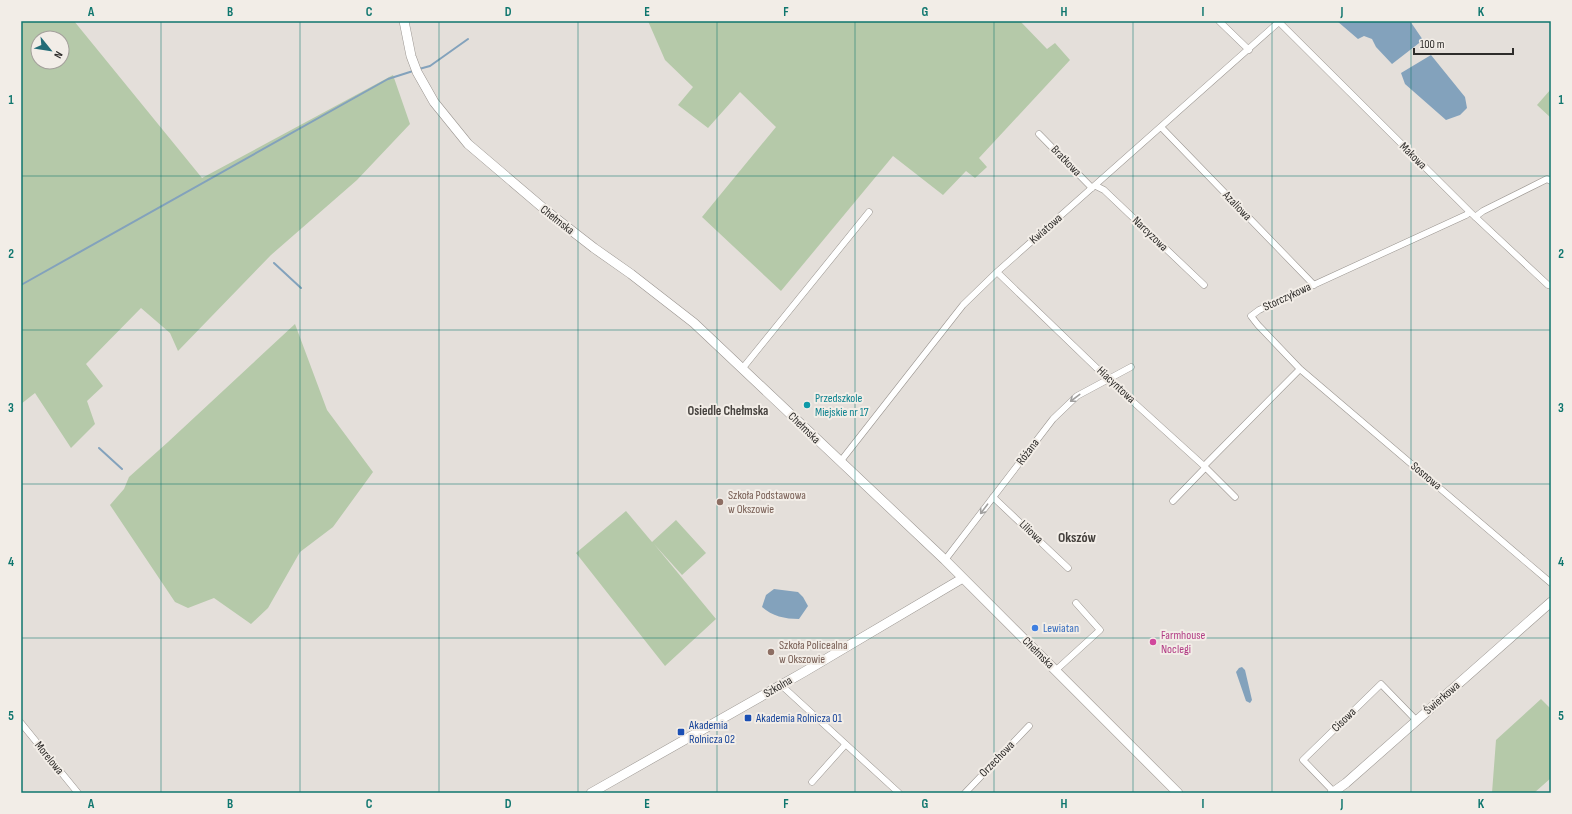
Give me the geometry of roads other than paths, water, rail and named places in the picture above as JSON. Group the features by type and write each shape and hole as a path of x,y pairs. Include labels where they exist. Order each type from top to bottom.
{"main road":[{"name":"Chełmska","path":"404,21 414,65 420,79 434,102 462,137 474,149 548,213 687,317 945,560 1178,793"},
{"name":"Szkolna","path":"591,793 781,685 963,578"},
{"name":"Świerkowa","path":"1333,793 1551,602"}],"street":[{"path":"1219,21 1249,50"},
{"name":"Kwiatowa","path":"840,462 963,305 997,272 1279,22"},
{"name":"Makowa","path":"1279,22 1472,215 1548,285 1551,286"},
{"name":"Azaliowa","path":"1161,128 1314,285"},
{"name":"Bratkowa","path":"1039,134 1094,187"},
{"name":"Storczykowa","path":"1300,369 1251,316 1259,310 1466,215 1472,215 1483,211 1547,179 1551,181"},
{"name":"Narcyzowa","path":"1094,187 1104,190 1204,285"},
{"path":"742,369 869,212"},
{"name":"Hiacyntowa","path":"997,272 1108,379 1235,497"},
{"name":"Różana","path":"945,560 1053,419 1065,406 1077,396 1131,367"},
{"path":"1173,501 1204,467 1300,369"},
{"name":"Sosnowa","path":"1300,369 1551,583"},
{"name":"Liliowa","path":"993,497 1068,568"},
{"path":"1055,671 1100,630 1076,603"},
{"name":"Cisowa","path":"1333,793 1303,760 1381,684 1416,720"},
{"path":"781,685 899,793"},
{"name":"Morelowa","path":"21,723 78,793"},
{"name":"Orzechowa","path":"965,793 1029,726"},
{"path":"812,782 845,745"}],"water":[{"path":"1337,21 1410,21 1423,40 1392,64 1376,47 1372,39 1364,36 1358,39"},
{"path":"1431,55 1465,97 1467,108 1460,115 1446,120 1405,84 1401,73"},
{"path":"774,589 798,592 803,597 808,606 799,619 779,616 770,613 762,607 766,595"},
{"path":"1242,667 1245,670 1252,700 1250,703 1246,701 1236,672"}],"waterway":[{"path":"419,69 430,66 468,39"},
{"path":"21,285 388,79 413,71"},
{"path":"274,263 301,288"},
{"path":"99,448 122,469"}],"place":[{"name":"Przedszkole Miejskie nr 17","path":"807,405"},
{"name":"Szkoła Podstawowa w Okszowie","path":"720,502"},
{"name":"Lewiatan","path":"1035,628"},
{"name":"Farmhouse Noclegi","path":"1153,642"},
{"name":"Szkoła Policealna w Okszowie","path":"771,652"},
{"name":"Akademia Rolnicza 01","path":"748,718"},
{"name":"Akademia Rolnicza 02","path":"681,732"}],"district":[{"name":"Osiedle Chełmska","path":"728,411"},
{"name":"Okszów","path":"1077,537"}]}
